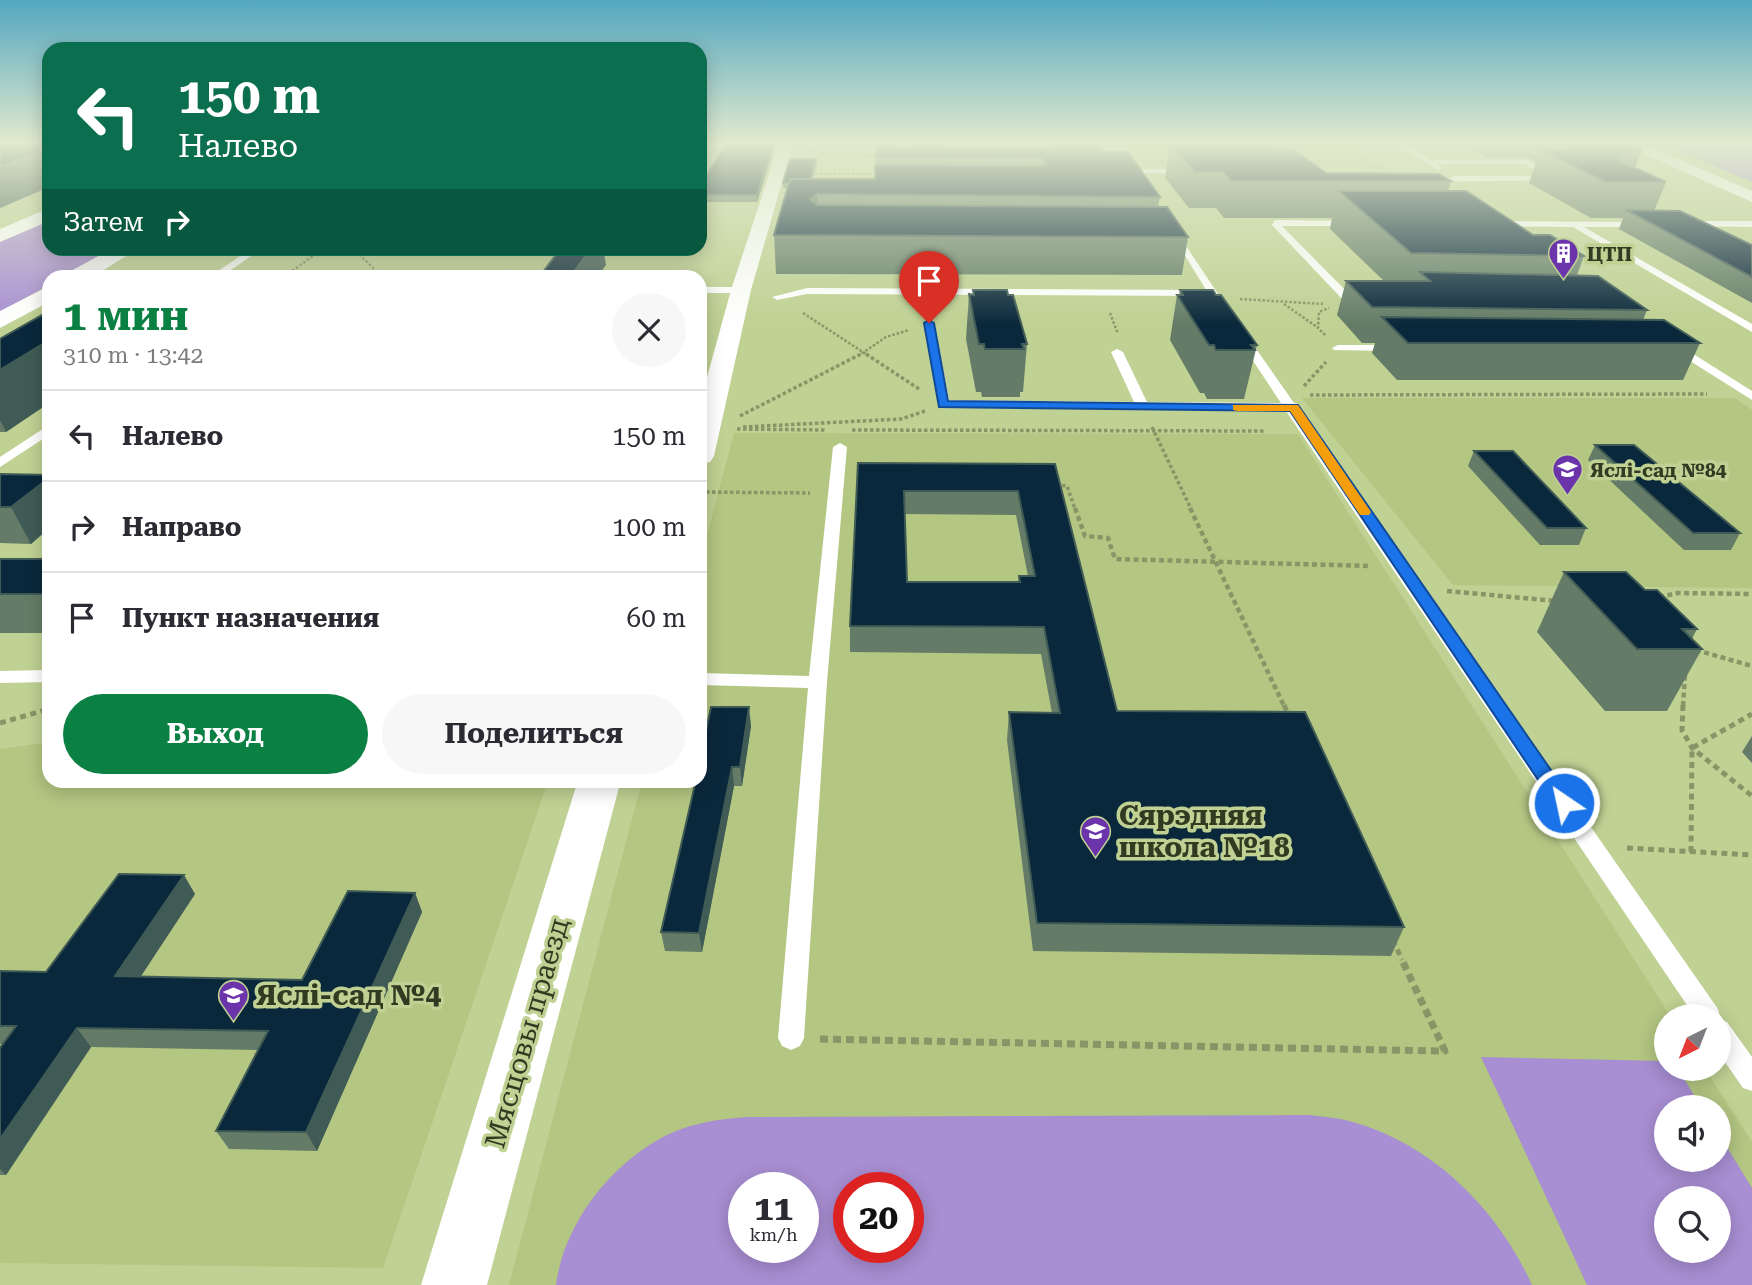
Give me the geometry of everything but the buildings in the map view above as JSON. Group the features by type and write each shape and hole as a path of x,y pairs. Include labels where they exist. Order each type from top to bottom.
{"main road":[{"path":"0,236 42,217"},
{"path":"90,270 115,256"},
{"path":"0,321 42,297"}],"street":[{"path":"707,435 741,290 772,204"},
{"name":"Мясцовы праезд","path":"454,1285 598,788"}],"lane":[{"path":"1165,220 1169,237 1289,401 1700,1004"},
{"path":"1370,223 1275,223 1349,300 1377,301"},
{"path":"1479,224 1650,224"},
{"path":"1574,224 1752,329"},
{"path":"1675,224 1752,224"},
{"path":"225,270 247,256"},
{"path":"707,290 741,290"},
{"path":"777,297 807,291 1212,295"},
{"path":"929,323 943,404 1143,407 1289,401"},
{"path":"1662,338 1751,395"},
{"path":"1338,348 1407,348"},
{"path":"1668,351 1682,351"},
{"path":"1117,352 1143,407"},
{"path":"0,463 42,434"},
{"path":"791,1038 818,682 840,447"},
{"path":"0,677 42,676"},
{"path":"707,679 818,682"},
{"path":"1731,1049 1752,1079"}],"path":[{"path":"293,270 313,256"},
{"path":"361,256 375,270"},
{"path":"1101,292 1125,350 1117,352"},
{"path":"1212,295 1282,303 1337,305"},
{"path":"777,297 943,404"},
{"path":"1282,303 1318,328"},
{"path":"708,432 864,354 886,337 929,323"},
{"path":"1289,401 1751,395"},
{"path":"833,430 732,428 901,419 943,404"},
{"path":"1143,407 1294,726"},
{"path":"847,430 1310,432"},
{"path":"1053,485 1067,485 1085,536 1108,538 1115,559 1403,568"},
{"path":"707,492 836,493"},
{"path":"1417,588 1560,601"},
{"path":"1654,597 1678,593 1752,594"},
{"path":"1689,649 1752,666"},
{"path":"1685,673 1682,730 1692,748 1752,796"},
{"path":"0,723 42,711"},
{"path":"1692,748 1752,714"},
{"path":"1691,852 1692,748"},
{"path":"1593,846 1752,855"},
{"path":"791,1038 1445,1051 1387,926"}],"shaded area":[{"path":"42,221 42,256 103,256 76,270 42,270 42,289 0,312 0,241"},
{"name":"Яслі-сад №84","path":"1302,398 1735,398 1752,410 1752,588 1453,585"},
{"name":"Сярэдняя школа №18","path":"734,433 1298,434 1663,1004 1654,1004 1654,1082 1713,1082 1722,1095 1654,1095 1654,1172 1731,1172 1731,1109 1752,1142 1752,1285 509,1285 640,788 707,788 707,535"},
{"name":"Яслі-сад №4","path":"42,743 42,788 546,788 383,1268 0,1263 0,749"},
{"path":"1481,1057 1654,1061 1654,1082 1686,1082 1694,1095 1654,1095 1654,1172 1731,1172 1731,1154 1752,1188 1752,1285 1587,1285"},
{"path":"1310,1115 1353,1122 1410,1147 1460,1184 1501,1231 1532,1285 556,1285 569,1239 594,1196 611,1177 629,1160 669,1134 728,1119"}],"slow traffic":[{"path":"1237,407 1294,407 1365,512"}],"place":[{"name":"ЦТП","path":"1564,281"},
{"name":"Яслі-сад №84","path":"1567,497"},
{"name":"Сярэдняя школа №18","path":"1096,858"},
{"name":"Яслі-сад №4","path":"233,1022"}],"route":[{"path":"929,323 943,404 1294,407 1564,803"}]}
